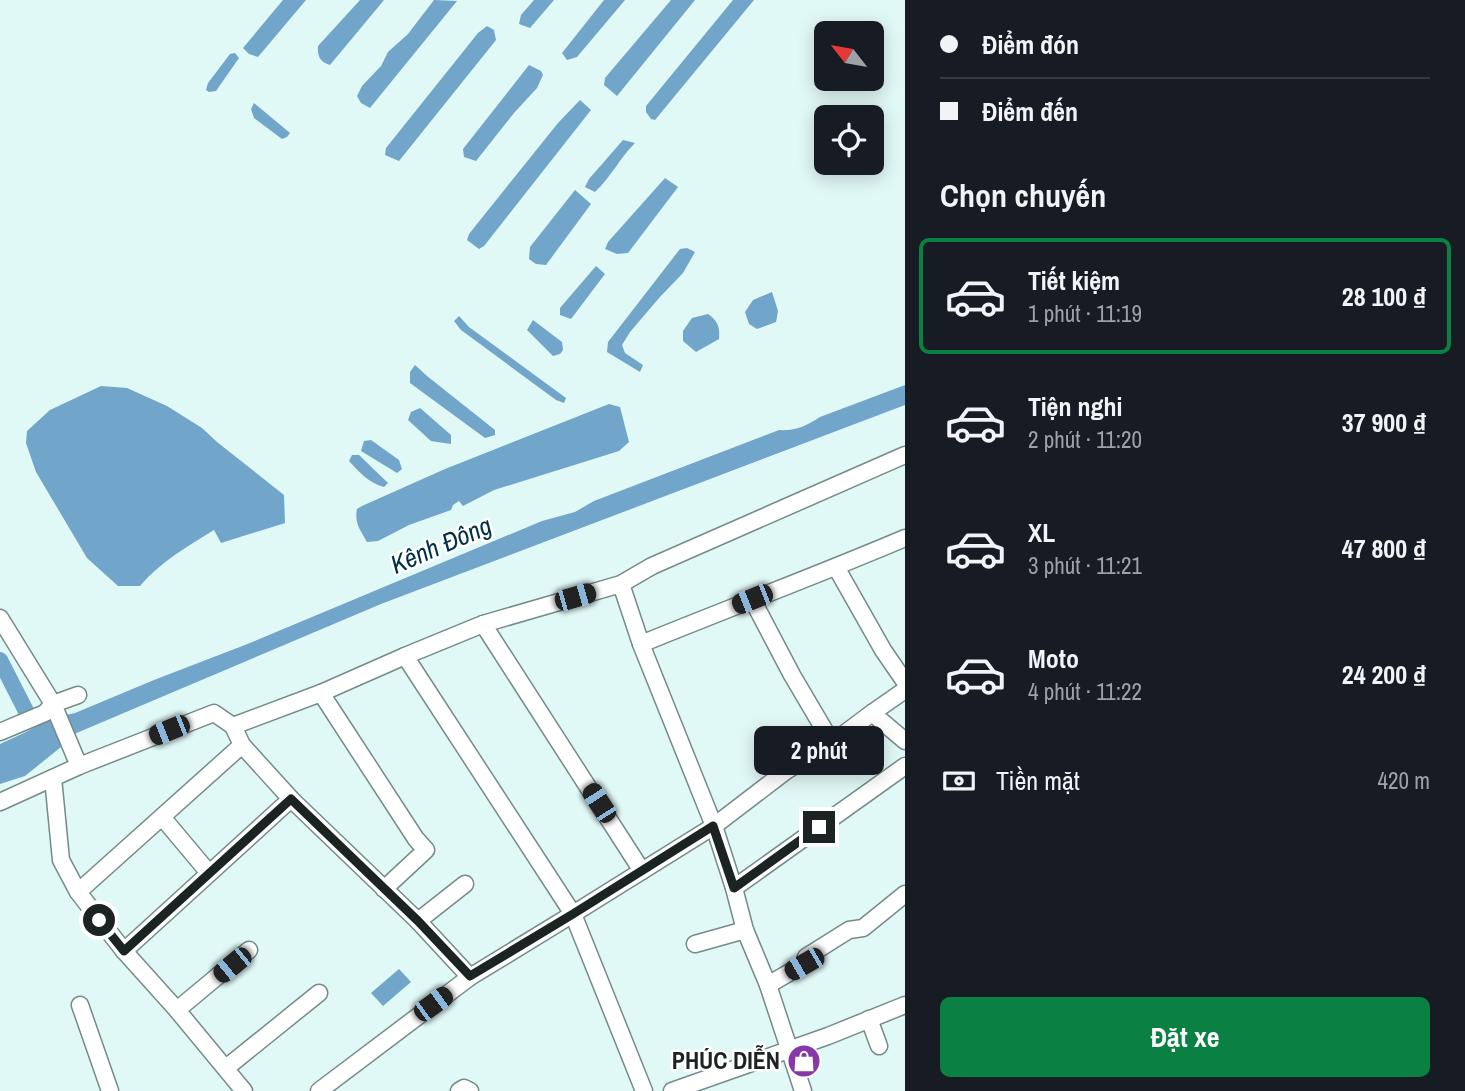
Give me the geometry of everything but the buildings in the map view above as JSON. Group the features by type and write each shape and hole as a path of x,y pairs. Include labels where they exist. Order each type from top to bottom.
{"street":[{"path":"233,726 321,693 483,624 621,584 652,566 905,455"},
{"path":"641,644 836,568 905,538"},
{"path":"836,568 883,650 905,682"},
{"path":"621,584 641,644 713,826 745,930 768,985 803,1091"},
{"path":"752,599 832,743"},
{"path":"0,618 55,707 79,766"},
{"path":"483,624 642,871"},
{"path":"405,656 573,914 644,1091"},
{"path":"319,1091 470,976 713,826 786,771 832,743 905,690"},
{"path":"321,693 416,839 426,850 384,889"},
{"path":"0,732 78,695"},
{"path":"872,712 905,741"},
{"path":"0,802 79,766 215,713 233,726 242,745 291,799 418,921 470,976"},
{"path":"78,892 242,745"},
{"path":"734,888 905,766"},
{"path":"53,778 61,860 78,892 124,951 244,1091"},
{"path":"124,951 291,799"},
{"path":"162,817 209,873"},
{"path":"418,921 465,884"},
{"path":"768,985 804,964 806,957 849,930 863,928 905,894"},
{"path":"695,944 745,930"},
{"path":"177,1010 250,950"},
{"path":"226,1068 319,993"},
{"path":"80,1005 110,1091"},
{"path":"672,1091 905,1005"},
{"path":"869,1019 879,1046"},
{"path":"459,1091 464,1088 470,1091"}],"water":[{"path":"283,0 306,0 258,57 249,54 243,48"},
{"path":"360,0 384,0 330,65 327,64 320,58 318,46"},
{"path":"434,0 457,1 370,108 361,103 357,96 362,86"},
{"path":"534,0 554,0 530,28 519,24 521,15"},
{"path":"604,0 625,0 577,57 567,60 562,53"},
{"path":"671,0 695,0 617,96 604,85 605,78"},
{"path":"733,0 754,0 655,120 651,119 646,112 646,106"},
{"path":"487,26 494,30 496,40 399,161 385,155 386,148 478,33"},
{"path":"235,53 239,58 216,91 206,90 208,83 230,54"},
{"path":"529,65 543,75 537,88 476,161 464,157 463,149"},
{"path":"580,100 591,110 479,249 467,240 469,234 558,123"},
{"path":"254,103 290,133 287,137 282,139 254,118 251,109"},
{"path":"623,140 635,143 595,192 585,187 589,179"},
{"path":"665,178 678,187 628,253 617,254 605,249 608,242"},
{"path":"575,190 591,204 546,265 536,264 529,259 530,247"},
{"path":"687,248 695,252 683,273 630,332 622,345 625,353 643,365 640,372 607,352 608,342 680,249"},
{"path":"596,266 605,274 571,319 560,315 560,308"},
{"path":"772,292 778,311 776,322 757,329 749,324 745,312 753,300"},
{"path":"708,314 718,325 719,339 696,352 683,341 683,331 692,318"},
{"path":"459,316 469,327 566,398 564,403 556,400 461,330 454,321"},
{"path":"533,320 562,342 563,350 560,354 553,356 527,330"},
{"path":"415,365 495,430 495,435 485,438 410,383 410,372"},
{"path":"905,385 905,405 381,604 60,740 61,747 25,776 0,784 0,744 52,718 75,713 250,643 542,521 575,512 594,501 779,430 801,427 820,417"},
{"path":"101,386 127,388 167,406 202,428 284,495 285,523 221,543 214,530 165,562 140,586 118,586 87,558 36,472 26,443 27,431 50,410"},
{"path":"609,404 620,407 629,442 619,451 494,490 463,506 459,501 451,510 409,525 378,541 367,542 360,530 356,514 357,509 362,506 445,469"},
{"path":"420,408 451,435 451,444 431,441 408,420 411,412"},
{"path":"371,440 399,460 402,469 397,473 361,451 364,441"},
{"path":"352,455 359,455 388,483 384,487 365,477 349,461"},
{"path":"399,969 411,982 383,1006 371,993"}],"waterway":[{"path":"0,660 28,715"}],"place":[{"name":"PHÚC DIỄN","path":"804,1061"}],"route":[{"path":"99,920 124,951 291,799 418,921 470,976 713,826 734,888 819,827"}],"water label":[{"name":"Kênh Đông","path":"441,545"}]}
